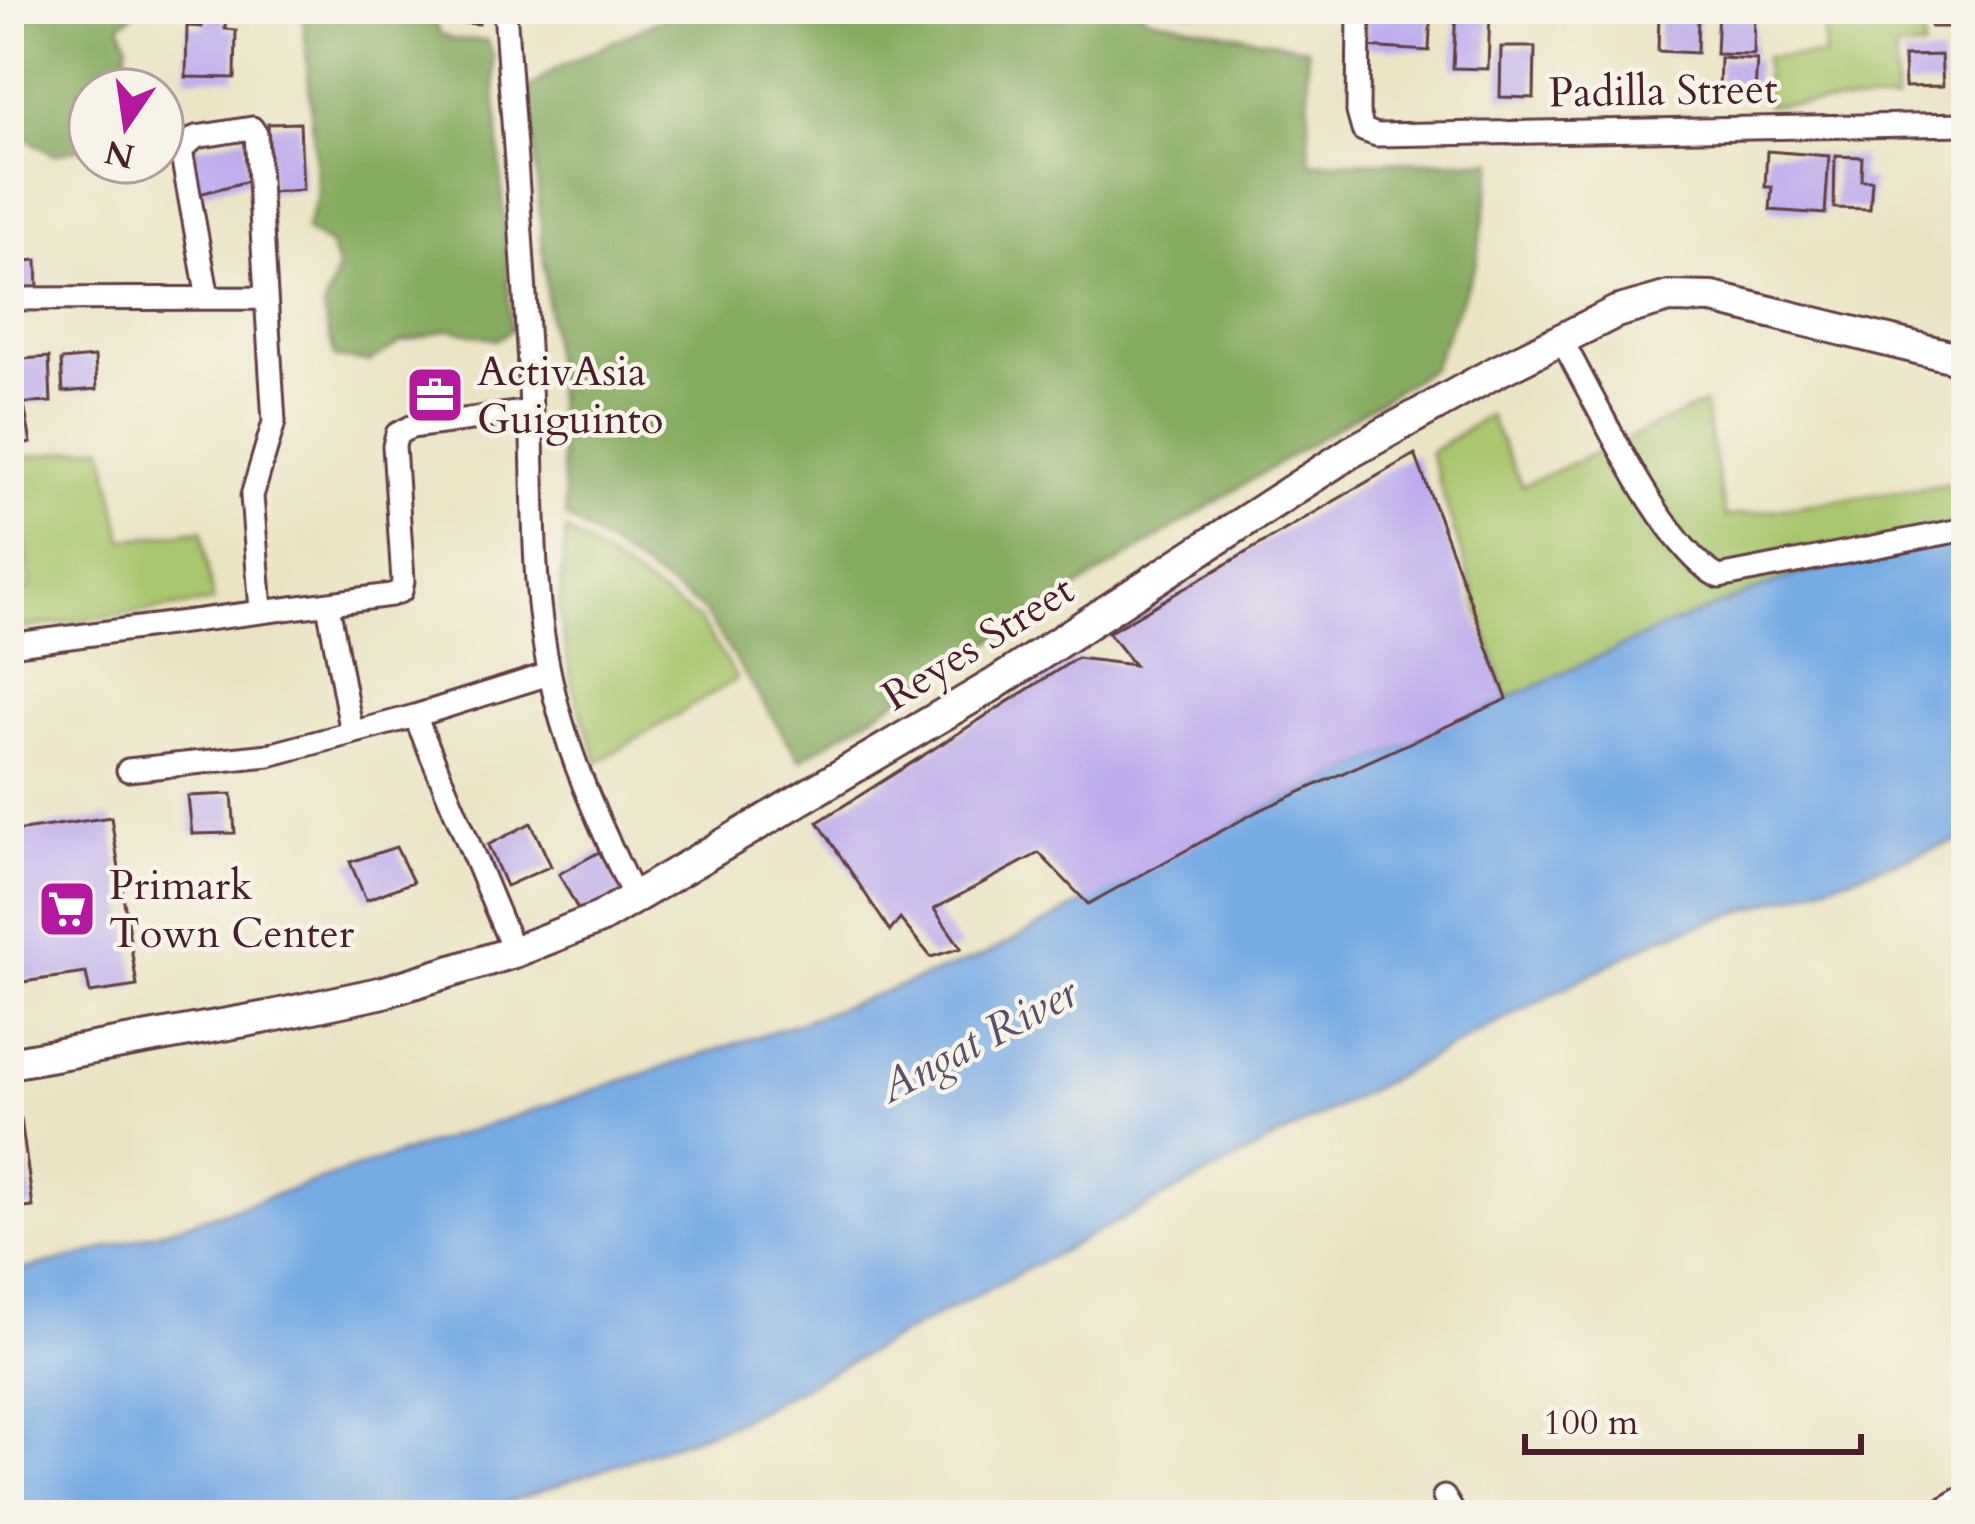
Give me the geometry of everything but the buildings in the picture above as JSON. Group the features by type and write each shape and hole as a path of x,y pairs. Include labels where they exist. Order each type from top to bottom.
{"street":[{"path":"505,9 532,411 533,548 549,674 592,808 634,897"},
{"name":"Padilla Street","path":"1360,9 1358,112 1363,130 1378,136 1966,124"},
{"path":"208,298 181,150 196,137 252,128 274,422 252,496 261,610"},
{"name":"Reyes Street","path":"9,1063 326,1006 514,952 600,918 993,685 1351,452 1616,312 1669,297 1713,298 1966,360"},
{"path":"9,299 266,298"},
{"path":"1562,339 1672,538 1699,567 1719,577 1966,529"},
{"path":"9,645 391,596 401,590 397,434 411,427 532,411"},
{"path":"328,604 352,733"},
{"path":"128,770 269,755 549,674"},
{"path":"415,716 514,952"},
{"path":"1933,1515 1966,1496"}],"green space":[{"path":"9,9 134,9 120,24 127,43 125,66 66,66 66,152 54,155 21,135 9,121"},
{"path":"303,9 429,9 439,33 452,39 486,40 493,53 511,330 496,340 451,329 401,342 370,362 335,358 323,310 338,268 329,245 305,230 318,196"},
{"path":"682,9 1137,9 1148,17 1307,48 1310,162 1494,161 1476,264 1432,368 800,760 703,610 566,517 529,89 555,69"},
{"path":"1823,9 1923,9 1924,49 1895,50 1896,102 1766,105 1765,57 1824,56"},
{"path":"1704,404 1725,517 1966,481 1966,537 1795,575 1667,626 1507,699 1430,453 1488,415 1522,486"},
{"path":"104,446 123,540 202,530 213,602 9,630 9,593 30,589 22,530 9,531 9,460"},
{"path":"566,531 699,620 737,679 598,762 572,685 559,609"}],"water":[{"name":"Angat River","path":"1966,537 1966,839 1660,938 731,1424 472,1515 9,1515 9,1273 235,1208 801,1022 983,956 1256,812 1667,626 1795,575"}],"place":[{"name":"ActivAsia Guiguinto","path":"435,395"},
{"name":"Primark Town Center","path":"67,909"}]}
